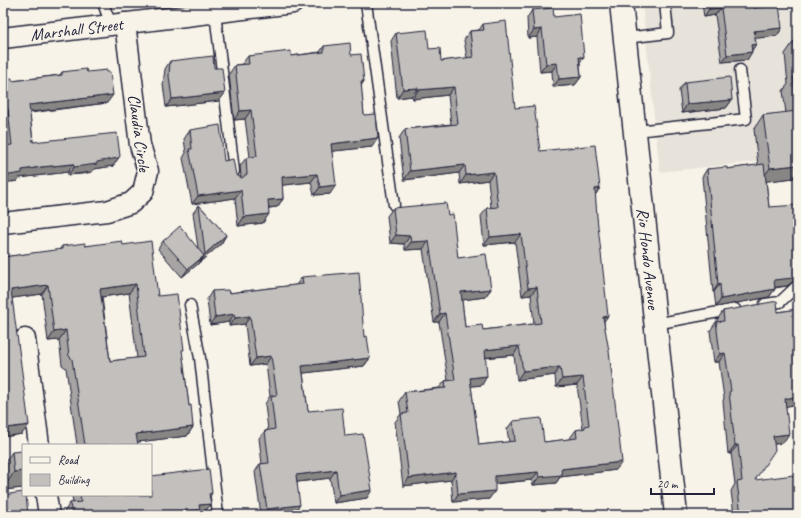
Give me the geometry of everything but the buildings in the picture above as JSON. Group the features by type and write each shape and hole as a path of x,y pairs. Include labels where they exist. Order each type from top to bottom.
{"street":[{"name":"Marshall Street","path":"3,38 293,3"},
{"name":"Rio Hondo Avenue","path":"621,3 676,515"},
{"name":"Claudia Circle","path":"3,223 107,211 131,203 143,192 148,171 140,145 118,24"},
{"path":"25,339 39,444"},
{"path":"46,496 49,515"}],"lane":[{"path":"103,3 118,24"},
{"path":"366,3 394,205"},
{"path":"625,38 668,33 665,3"},
{"path":"215,13 236,180"},
{"path":"636,132 746,119 740,70"},
{"path":"655,324 780,302 798,285"},
{"path":"190,305 200,358 218,515"}],"shaded area":[{"path":"642,3 798,3 798,157 660,172"}]}
